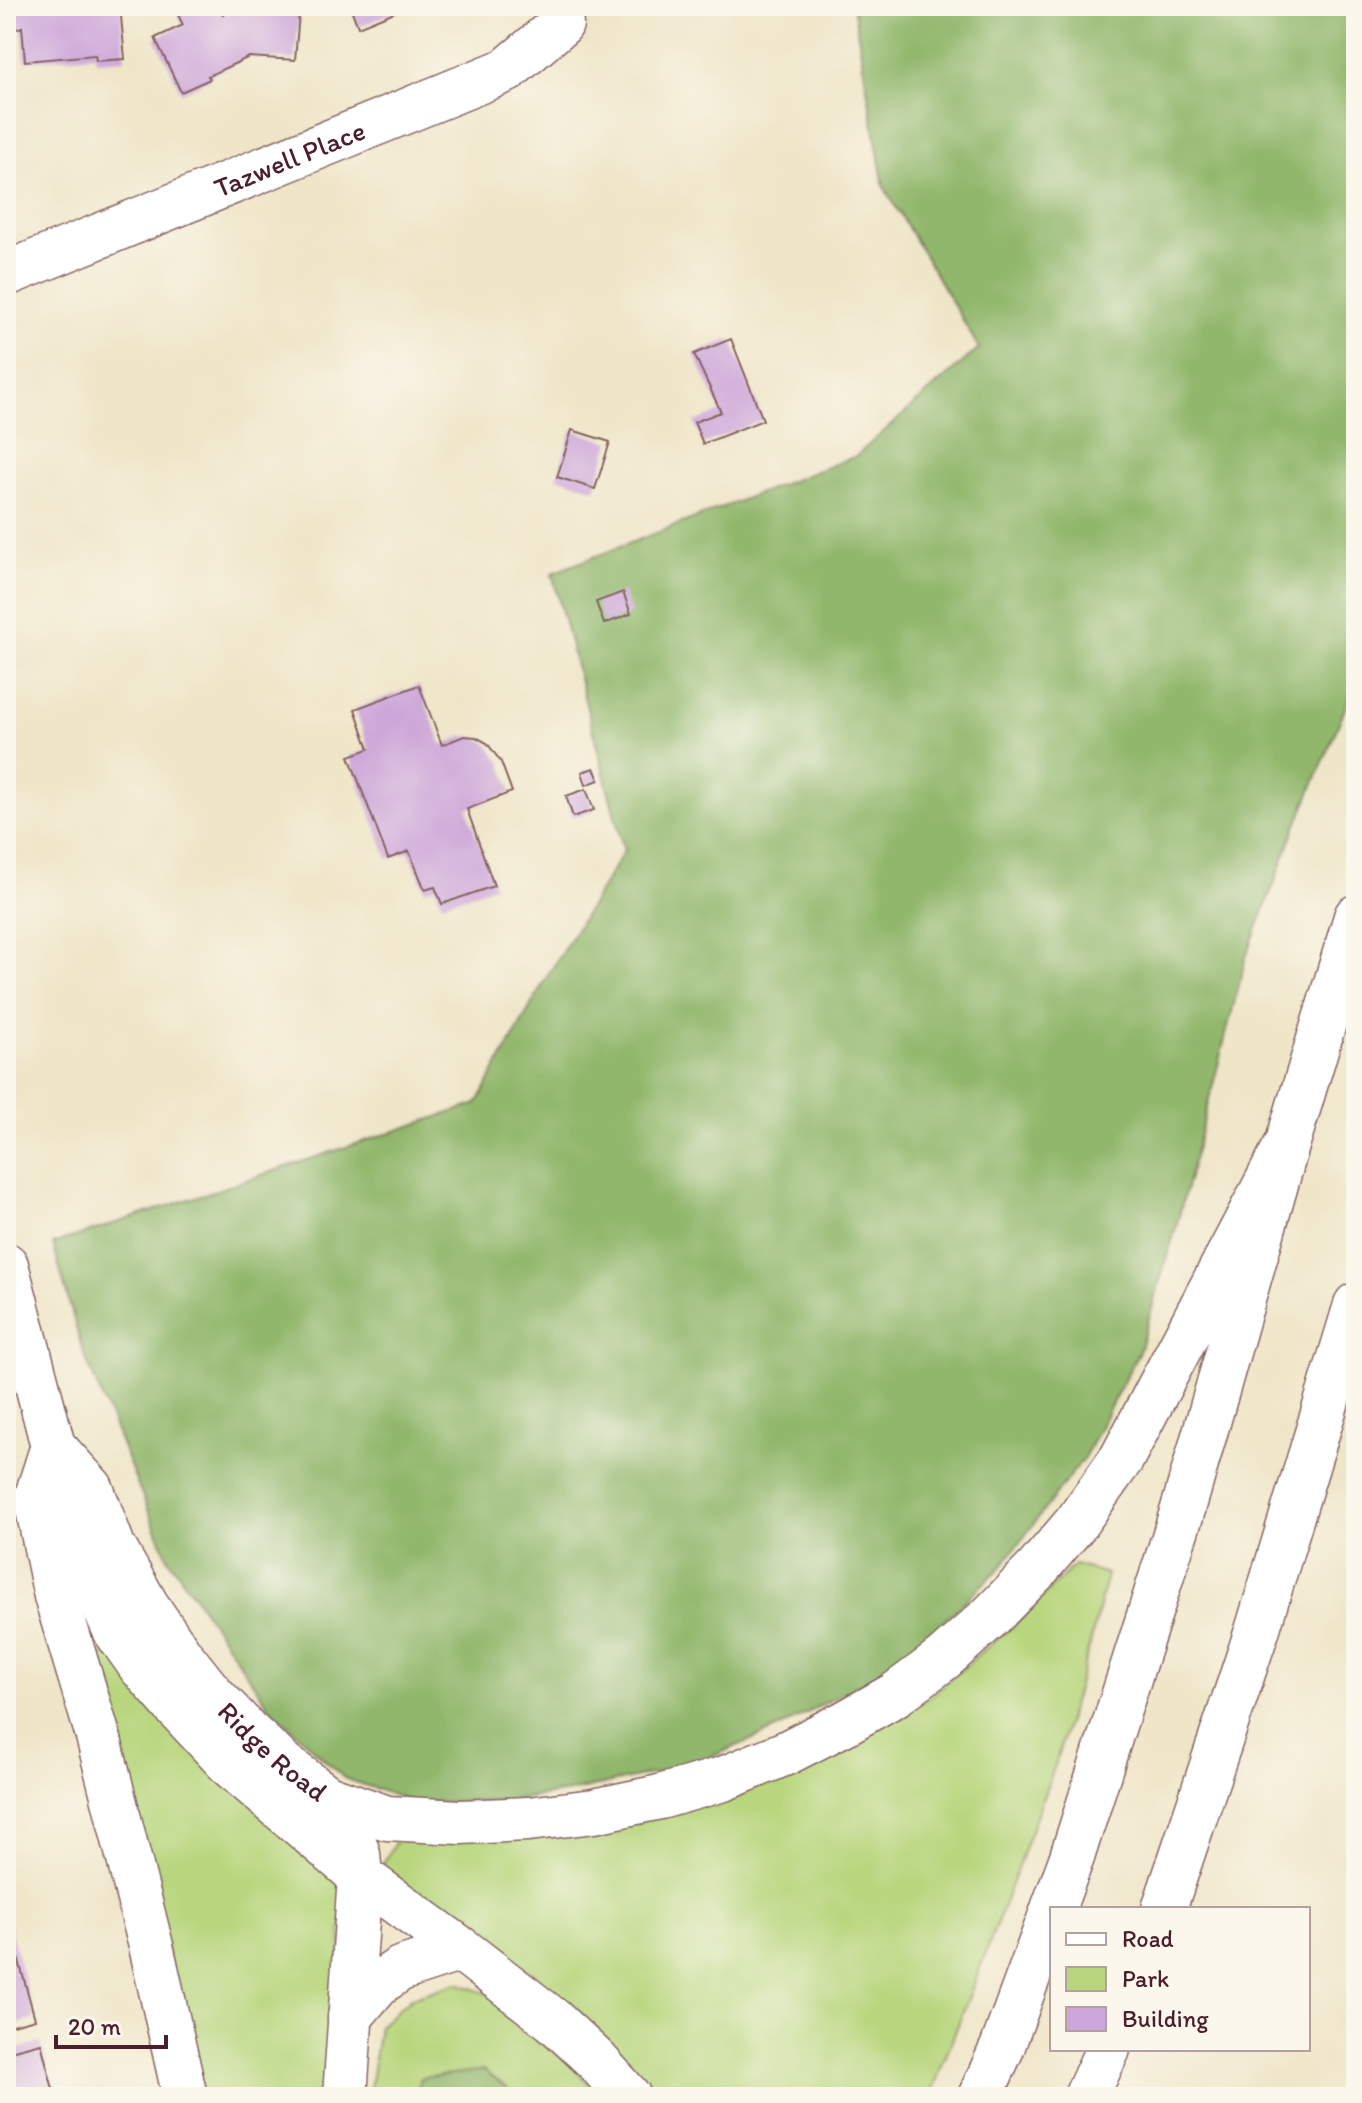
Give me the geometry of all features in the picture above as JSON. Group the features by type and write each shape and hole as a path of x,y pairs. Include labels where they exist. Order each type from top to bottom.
{"main road":[{"name":"Tazwell Place","path":"6,274 507,70 561,24"},
{"path":"1053,1907 1072,1857 1184,1506 1356,917"},
{"path":"327,1797 387,1818 460,1822 528,1819 594,1811 723,1779 786,1753 896,1694 943,1659 991,1616 1076,1523 1122,1458 1288,1142"},
{"name":"Ridge Road","path":"6,1265 53,1446 91,1488 113,1546 147,1606 210,1692 283,1764 327,1797 352,1836 360,1876 345,2097"},
{"path":"1165,1907 1257,1631 1356,1305"},
{"path":"53,1446 59,1495 115,1630 141,1667 176,1707 231,1766 360,1876 553,2020 595,2059 629,2097"},
{"path":"53,1446 36,1499 56,1596 98,1736 185,2097"},
{"path":"980,2097 1002,2048 1050,1916"},
{"path":"350,2017 378,1984 400,1969 461,1949"},
{"path":"1086,2097 1108,2051"},
{"path":"1096,2097 1108,2051"}],"green space":[{"path":"853,6 1356,6 1356,677 1246,957 1175,1231 1139,1351 1085,1456 1001,1567 899,1663 781,1727 692,1765 569,1792 503,1801 417,1803 344,1778 270,1708 168,1558 82,1349 53,1244 477,1104 545,980 624,851 552,573 856,456 979,348 884,187"},
{"path":"1074,1565 1107,1574 1091,1640 1056,1762 930,2097 656,2097 609,2045 538,1978 381,1867 399,1836 728,1799 819,1761 929,1697 1023,1617"},
{"path":"117,1650 344,1876 335,2097 203,2097 95,1657"},
{"path":"457,1983 494,1996 541,2036 603,2097 369,2097 379,2026 411,1998"},
{"path":"484,2070 518,2097 412,2097 421,2078"}],"building":[{"path":"6,6 120,6 125,59 96,61 95,55 25,61 22,27 6,33"},
{"path":"198,6 219,6 223,15 239,8 299,13 295,60 249,57 181,92 155,38 183,25 178,15"},
{"path":"350,6 409,6 358,27"},
{"path":"731,339 763,420 703,444 694,422 721,412 694,354"},
{"path":"572,430 610,442 595,489 557,477"},
{"path":"623,592 631,614 604,624 596,602"},
{"path":"419,685 442,745 464,736 476,737 487,743 501,762 512,792 467,809 494,886 442,904 435,887 425,890 409,851 388,859 349,756 369,749 355,709"},
{"path":"594,768 599,780 586,785 582,772"},
{"path":"586,789 594,810 573,817 566,796"},
{"path":"6,1925 9,1925 35,2019 6,2027"},
{"path":"41,2043 55,2097 6,2097 6,2052"}]}
